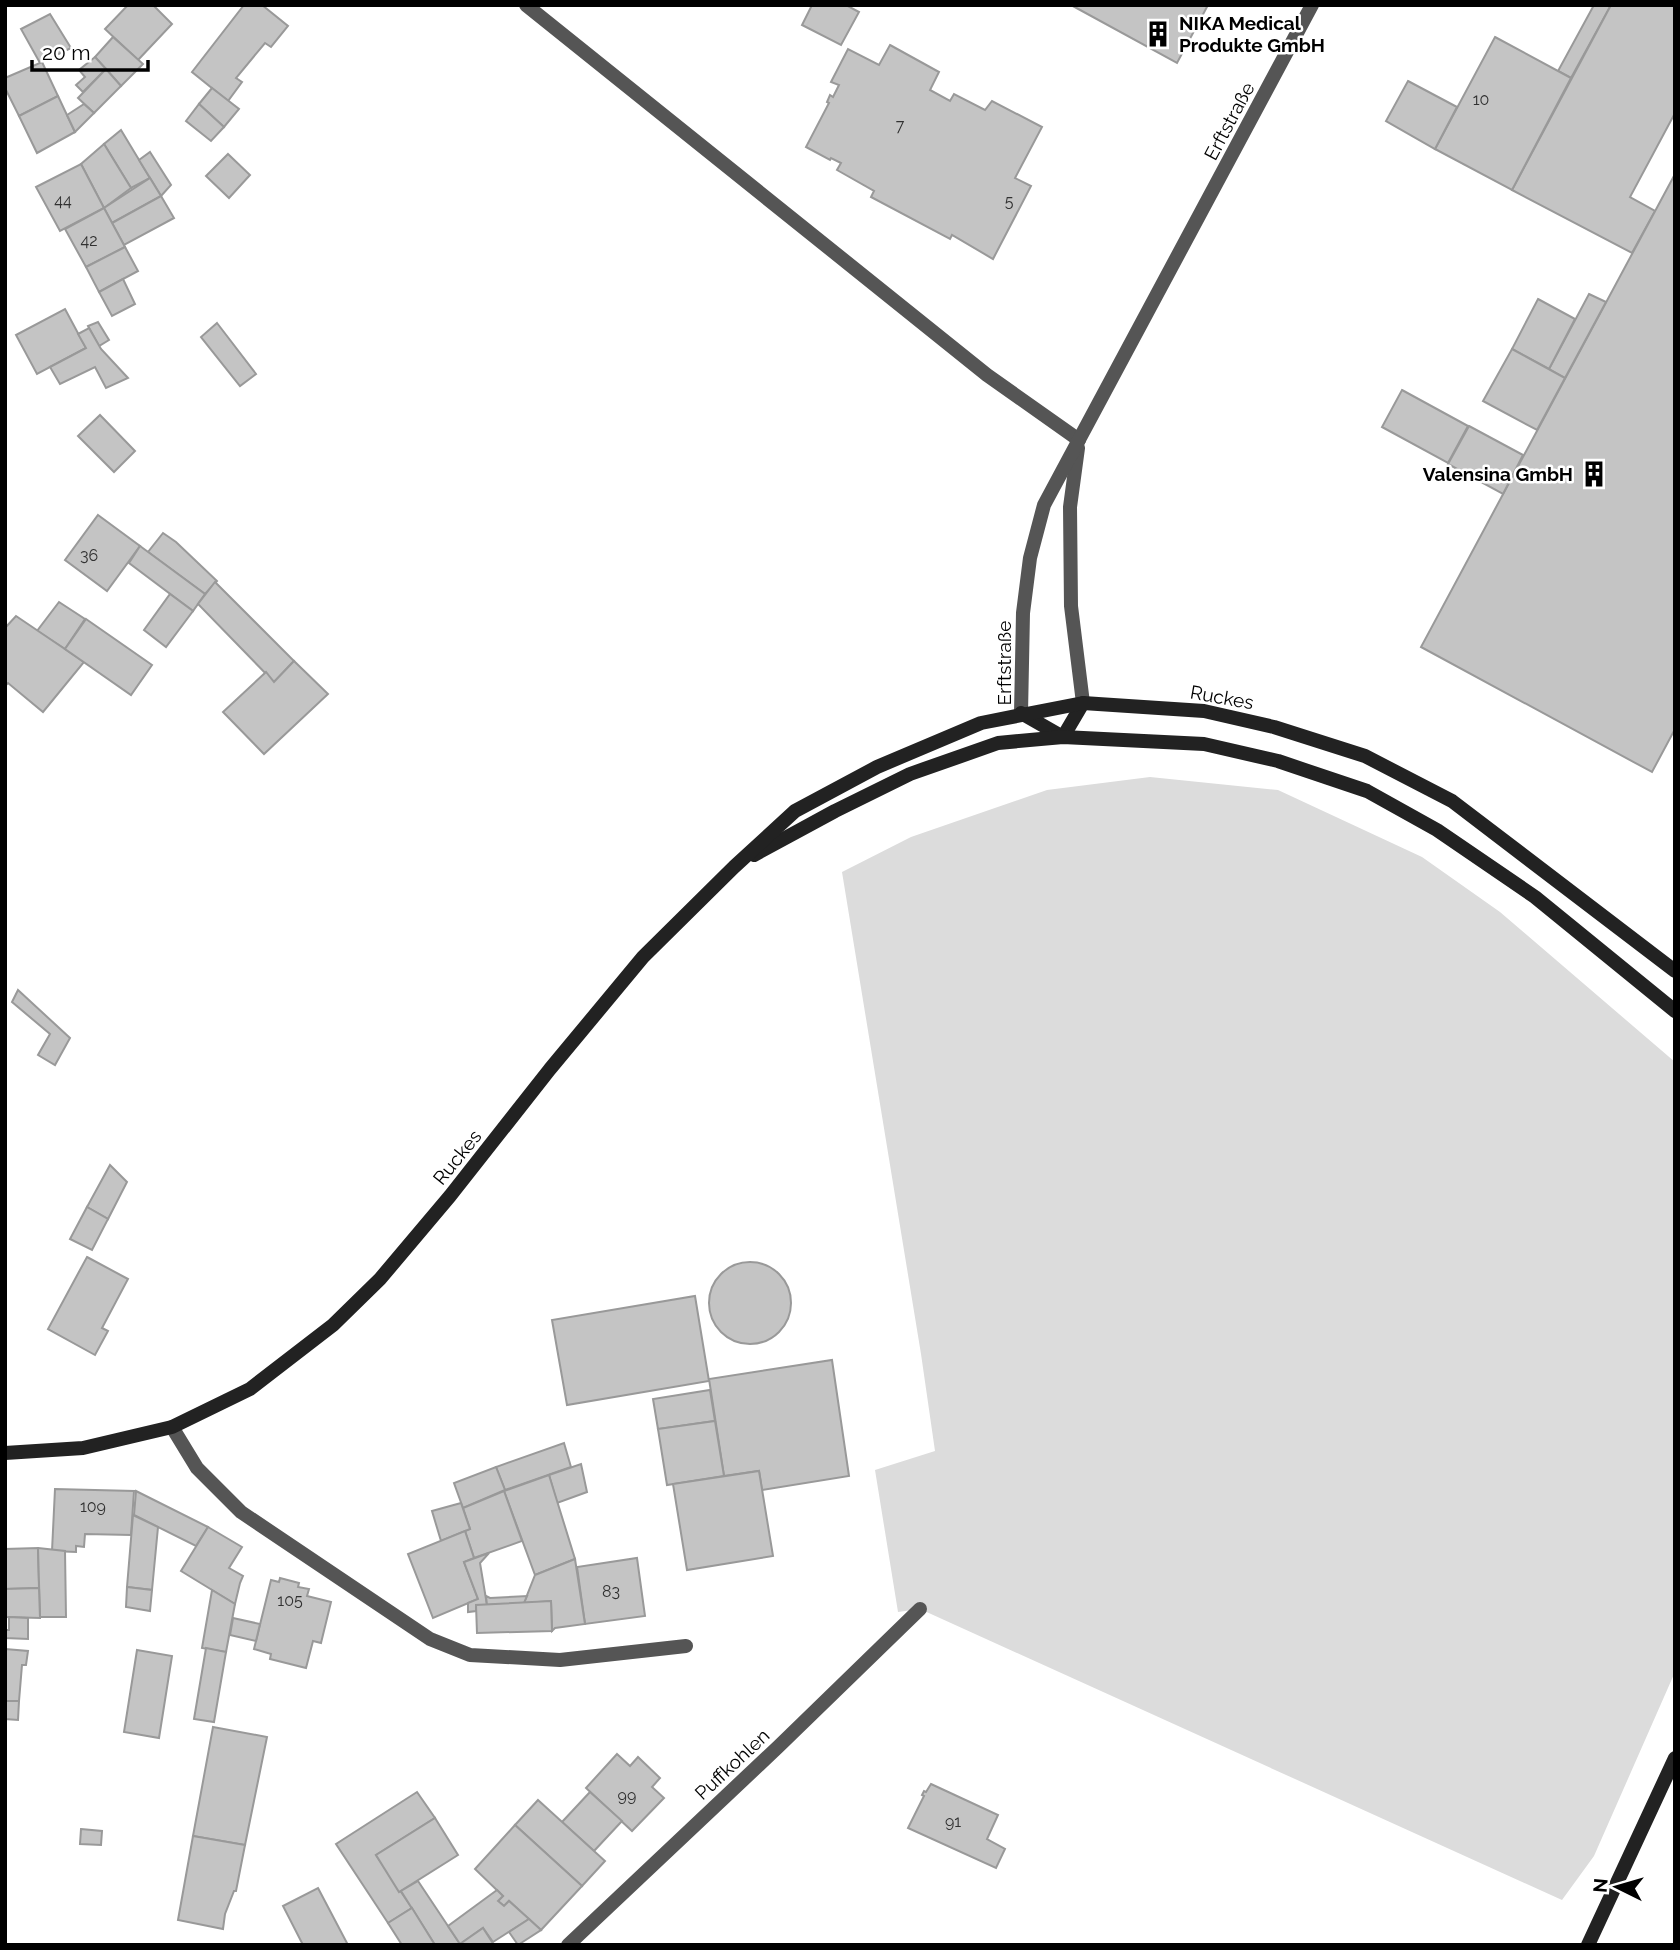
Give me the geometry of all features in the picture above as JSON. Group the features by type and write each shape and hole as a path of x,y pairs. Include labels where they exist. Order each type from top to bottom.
{"main road":[{"name":"Ruckes","path":"5,1453 83,1448 172,1427 250,1389 333,1325 370,1288 450,1196 643,957 795,811 877,767 981,723 1021,713 1083,703 1204,711 1274,727 1364,756 1452,802 1675,971"},
{"path":"1063,737 1083,703"},
{"name":"Erftstraße","path":"1021,713 1063,737"},
{"name":"Ruckes","path":"734,867 909,774 998,743 1063,737 1204,744 1278,761 1367,791 1437,830 1535,897 1675,1010"},
{"path":"1588,1945 1675,1758"}],"street":[{"path":"526,5 986,374 1079,440"},
{"name":"Erftstraße","path":"1021,713 1023,613 1030,558 1044,505 1312,5"},
{"name":"Erftstraße","path":"1079,440 1070,507 1071,606 1083,703"},
{"path":"172,1427 197,1468 240,1512 430,1639 470,1655 560,1660 686,1647"},
{"name":"Puffkohlen","path":"568,1945 920,1609"}],"shaded area":[{"path":"1150,777 1278,790 1422,857 1500,912 1675,1062 1675,1672 1594,1856 1562,1900 920,1609 898,1612 875,1470 935,1451 842,872 911,837 1047,790"}],"building":[{"path":"128,5 153,5 172,24 138,60 105,29"},
{"path":"244,5 262,5 288,26 271,47 265,43 236,78 242,82 228,101 192,72"},
{"path":"812,5 846,5 859,12 841,45 802,25"},
{"name":"NIKA Medical Produkte GmbH","path":"1071,5 1208,5 1177,63"},
{"path":"1594,5 1611,5 1571,78 1558,71"},
{"path":"1611,5 1675,5 1675,113 1630,197 1655,211 1632,253 1512,190"},
{"path":"50,14 71,48 40,63 21,29"},
{"path":"113,37 143,64 121,86 95,57"},
{"path":"1495,37 1571,78 1512,190 1435,149"},
{"path":"890,45 939,72 930,90 950,101 954,94 985,110 992,101 1042,127 1015,178 1031,186 993,259 952,235 950,239 871,197 874,191 837,170 841,163 806,147 829,103 827,102 830,95 833,97 839,85 831,82 848,49 879,65"},
{"path":"95,57 106,69 83,92 76,85 85,77 79,70"},
{"path":"42,62 58,96 19,116 5,88 5,78"},
{"path":"106,69 121,86 94,113 78,98"},
{"path":"1408,81 1457,107 1435,149 1386,121"},
{"path":"212,88 239,109 224,127 199,104"},
{"path":"58,96 75,132 37,153 19,116"},
{"path":"84,104 94,113 75,132 67,115"},
{"path":"199,104 224,127 211,141 186,121"},
{"path":"121,130 150,178 131,188 104,144"},
{"path":"104,144 131,188 104,208 81,164"},
{"path":"150,152 171,185 161,196 139,160"},
{"path":"228,154 250,175 229,198 206,176"},
{"path":"81,164 104,208 60,231 36,187"},
{"name":"Valensina GmbH","path":"1675,174 1675,729 1652,772 1421,647"},
{"path":"150,178 161,196 112,223 104,208"},
{"path":"161,196 174,218 124,245 112,223"},
{"path":"104,208 125,247 86,267 65,229"},
{"path":"125,247 138,271 99,292 86,267"},
{"path":"123,279 135,304 112,316 99,292"},
{"path":"1589,294 1606,302 1565,378 1549,369"},
{"path":"1538,299 1575,319 1549,369 1512,349"},
{"path":"65,309 86,348 37,374 16,335"},
{"path":"98,322 109,340 99,346 88,326"},
{"path":"217,323 256,374 240,386 201,337"},
{"path":"89,328 101,349 128,378 106,388 95,367 60,384 50,367 86,348 78,334"},
{"path":"1512,349 1565,378 1537,430 1483,401"},
{"path":"1402,390 1468,426 1448,463 1382,427"},
{"path":"100,415 135,451 114,472 78,436"},
{"path":"1469,426 1523,455 1503,494 1448,464"},
{"path":"98,515 140,546 107,591 65,560"},
{"path":"163,533 217,581 205,594 148,552"},
{"path":"140,546 205,594 193,611 129,563"},
{"path":"215,582 294,661 274,682 198,604"},
{"path":"170,594 193,611 166,647 144,630"},
{"path":"59,602 85,619 65,649 37,631"},
{"path":"16,616 84,662 43,712 8,683 5,686 5,628"},
{"path":"86,619 152,665 131,695 65,649"},
{"path":"294,661 328,694 264,754 223,712 266,672 274,682"},
{"path":"18,990 70,1038 55,1065 38,1055 50,1034 12,1002"},
{"path":"110,1165 127,1182 108,1219 87,1207"},
{"path":"87,1207 108,1219 92,1250 70,1239"},
{"path":"87,1257 128,1279 102,1328 108,1331 95,1355 48,1329"},
{"path":"750,1262 766,1265 779,1274 788,1287 791,1303 788,1319 779,1332 766,1341 750,1344 734,1341 721,1332 712,1319 709,1303 712,1287 721,1274 734,1265"},
{"path":"695,1296 709,1381 567,1405 552,1320"},
{"path":"832,1360 849,1476 762,1490 759,1471 724,1476 709,1379"},
{"path":"710,1390 715,1421 658,1429 653,1399"},
{"path":"715,1421 724,1476 667,1485 658,1429"},
{"path":"564,1443 571,1467 505,1490 496,1467"},
{"path":"581,1464 587,1492 557,1503 549,1475"},
{"path":"496,1467 505,1490 463,1508 454,1483"},
{"path":"759,1471 773,1556 687,1570 673,1484"},
{"path":"549,1475 575,1559 535,1575 504,1491"},
{"path":"55,1489 134,1491 131,1535 85,1534 84,1547 76,1546 76,1552 52,1551"},
{"path":"136,1491 208,1527 196,1546 134,1515"},
{"path":"504,1491 522,1541 474,1558 465,1531 470,1529 463,1508"},
{"path":"461,1503 470,1529 441,1541 432,1511"},
{"path":"133,1515 158,1527 152,1590 127,1587"},
{"path":"208,1527 242,1547 229,1568 243,1576 235,1604 181,1571"},
{"path":"465,1531 474,1558 464,1562 478,1599 433,1618 408,1554"},
{"path":"38,1548 39,1588 5,1589 5,1549"},
{"path":"38,1548 65,1551 66,1617 40,1617"},
{"path":"489,1553 480,1563 487,1605 476,1605 476,1611 468,1612 468,1603 478,1599 464,1562"},
{"path":"637,1558 645,1616 585,1624 577,1567"},
{"path":"575,1559 585,1624 555,1628 552,1631 551,1601 524,1603 535,1575"},
{"path":"280,1578 309,1589 307,1596 331,1602 321,1643 313,1641 306,1668 270,1659 271,1654 254,1649 271,1580 279,1582"},
{"path":"127,1587 152,1590 150,1611 126,1607"},
{"path":"39,1588 40,1618 5,1617 5,1589"},
{"path":"212,1590 235,1604 226,1652 202,1648"},
{"path":"486,1596 527,1596 524,1603 487,1605"},
{"path":"551,1601 552,1631 477,1633 476,1605"},
{"path":"9,1617 28,1618 28,1639 5,1638 5,1630 9,1630"},
{"path":"233,1618 260,1624 256,1641 230,1635"},
{"path":"206,1648 226,1652 214,1722 194,1719"},
{"path":"5,1649 28,1651 26,1665 22,1665 19,1701 5,1701"},
{"path":"137,1650 172,1656 159,1738 124,1732"},
{"path":"6,1701 19,1701 18,1720 5,1719"},
{"path":"213,1727 267,1737 245,1845 193,1836"},
{"path":"617,1754 630,1766 638,1757 660,1778 652,1787 664,1798 632,1831 586,1788"},
{"path":"931,1784 998,1815 987,1839 1005,1849 996,1868 908,1828 924,1791 926,1792"},
{"path":"417,1792 435,1818 376,1855 412,1908 388,1923 336,1844"},
{"path":"590,1792 622,1821 594,1851 562,1822"},
{"path":"538,1800 605,1861 582,1886 515,1825"},
{"path":"435,1818 458,1855 399,1892 376,1855"},
{"path":"515,1825 582,1886 541,1930 509,1901 504,1906 498,1901 503,1896 475,1869"},
{"path":"81,1829 102,1831 101,1845 80,1844"},
{"path":"193,1836 245,1845 236,1891 225,1914 223,1929 178,1920"},
{"path":"418,1881 460,1944 435,1945 401,1891"},
{"path":"318,1888 348,1945 303,1945 283,1906"},
{"path":"497,1890 503,1896 498,1901 504,1906 509,1901 529,1919 493,1942 483,1928 460,1944 448,1926"},
{"path":"412,1908 435,1945 402,1945 388,1923"},
{"path":"529,1919 541,1930 518,1945 509,1932"},
{"path":"483,1928 494,1945 458,1945 460,1944"}],"place":[{"name":"NIKA Medical Produkte GmbH","path":"1158,34"},
{"name":"Valensina GmbH","path":"1594,474"}]}
